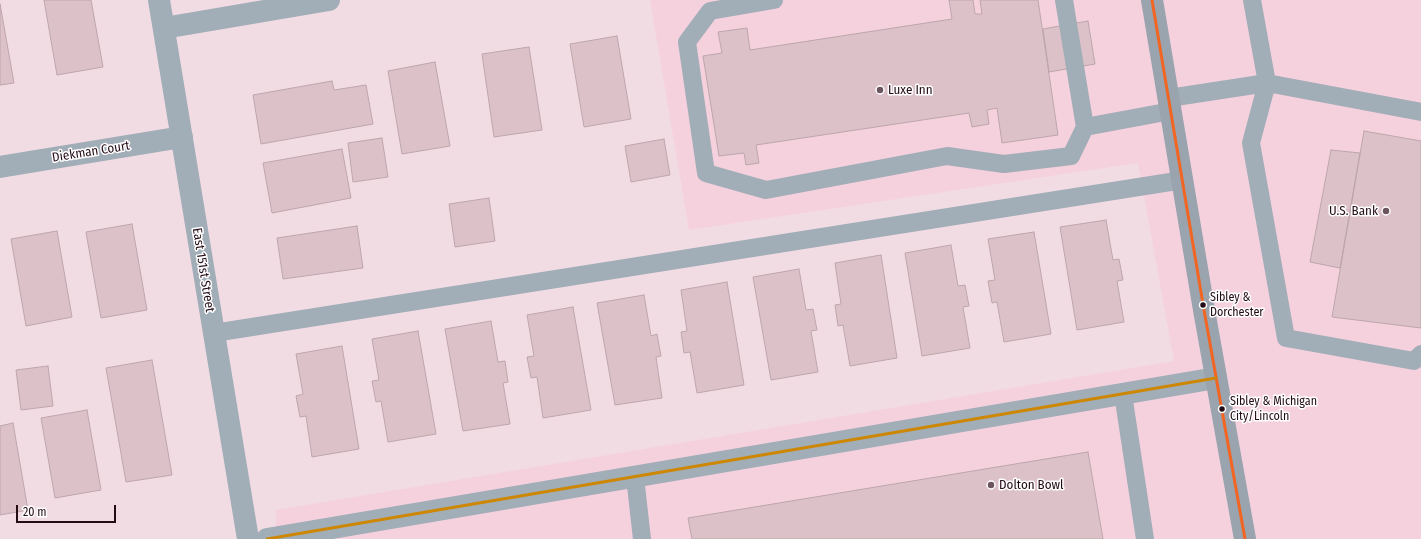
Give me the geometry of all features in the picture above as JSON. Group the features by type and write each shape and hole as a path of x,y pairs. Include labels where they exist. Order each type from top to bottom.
{"main road":[{"path":"1152,0 1244,539"}],"street":[{"name":"East 151st Street","path":"159,0 248,539"},
{"path":"164,28 329,0"},
{"name":"Diekman Court","path":"0,167 182,137"},
{"path":"267,539 330,534 635,477 1216,378"}],"lane":[{"path":"774,0 710,11 687,42 706,173 766,190 947,156 1004,164 1071,156 1085,127 1064,0"},
{"path":"1252,0 1267,84 1251,143 1286,338 1414,360 1421,354"},
{"path":"1085,127 1170,104 1267,84 1421,112"},
{"path":"214,332 1182,180"},
{"path":"1123,394 1145,539"},
{"path":"635,477 642,539"}],"shaded area":[{"path":"650,0 1421,0 1421,539 276,539 276,510 1174,361 1138,163 689,230"}],"building":[{"path":"44,0 91,0 103,67 57,75"},
{"name":"Luxe Inn","path":"949,0 973,0 975,14 982,14 980,0 1038,0 1058,135 1002,143 997,108 987,110 989,124 972,127 969,113 756,145 759,163 746,165 744,153 719,156 703,56 722,53 718,32 747,28 750,50 952,19"},
{"path":"0,4 14,83 0,85"},
{"path":"1088,21 1095,64 1049,72 1043,29"},
{"path":"617,36 631,119 584,127 570,44"},
{"path":"529,47 542,130 494,137 482,54"},
{"path":"435,62 450,146 402,154 388,71"},
{"path":"332,81 334,90 366,85 373,124 261,144 253,95"},
{"name":"U.S. Bank","path":"1364,131 1421,141 1421,328 1332,317"},
{"path":"382,138 388,177 353,182 348,143"},
{"path":"664,139 670,175 631,182 625,146"},
{"path":"342,149 351,198 272,213 263,163"},
{"path":"1331,150 1360,153 1340,268 1310,262"},
{"path":"489,198 495,241 455,247 449,204"},
{"path":"1106,220 1113,260 1119,259 1123,280 1117,281 1124,322 1077,330 1060,227"},
{"path":"132,224 147,310 101,318 86,232"},
{"path":"357,226 363,268 283,279 277,238"},
{"path":"57,231 72,317 26,326 11,239"},
{"path":"1034,232 1051,334 1004,342 997,302 992,303 988,281 995,280 988,239"},
{"path":"951,245 958,286 965,285 969,306 963,307 970,348 922,356 905,253"},
{"path":"881,255 897,358 850,366 843,325 838,326 835,305 841,304 835,263"},
{"path":"799,269 806,310 813,309 817,330 811,331 818,372 771,380 753,277"},
{"path":"727,282 744,385 697,393 690,352 684,353 681,332 687,331 681,290"},
{"path":"644,295 651,336 657,334 661,356 656,357 662,398 615,405 597,303"},
{"path":"573,307 591,410 543,418 537,377 531,378 527,357 534,356 527,315"},
{"path":"491,321 498,362 505,361 508,382 503,383 510,424 463,431 445,329"},
{"path":"418,331 436,434 388,442 381,401 376,402 372,381 379,380 372,339"},
{"path":"342,346 359,449 312,457 306,416 300,417 296,396 303,394 296,354"},
{"path":"152,360 172,475 126,482 106,368"},
{"path":"48,366 53,406 21,410 16,370"},
{"path":"87,410 101,490 55,498 41,418"},
{"path":"13,423 28,510 0,515 0,426"},
{"name":"Dolton Bowl","path":"1088,452 1103,539 692,539 688,518"}],"transit line":[{"path":"1152,0 1204,310 1245,539"},
{"path":"267,539 1216,378"}],"place":[{"name":"Luxe Inn","path":"880,90"},
{"name":"U.S. Bank","path":"1386,211"},
{"name":"Sibley & Dorchester","path":"1203,305"},
{"name":"Sibley & Michigan City/Lincoln","path":"1222,409"},
{"name":"Dolton Bowl","path":"991,485"}]}
